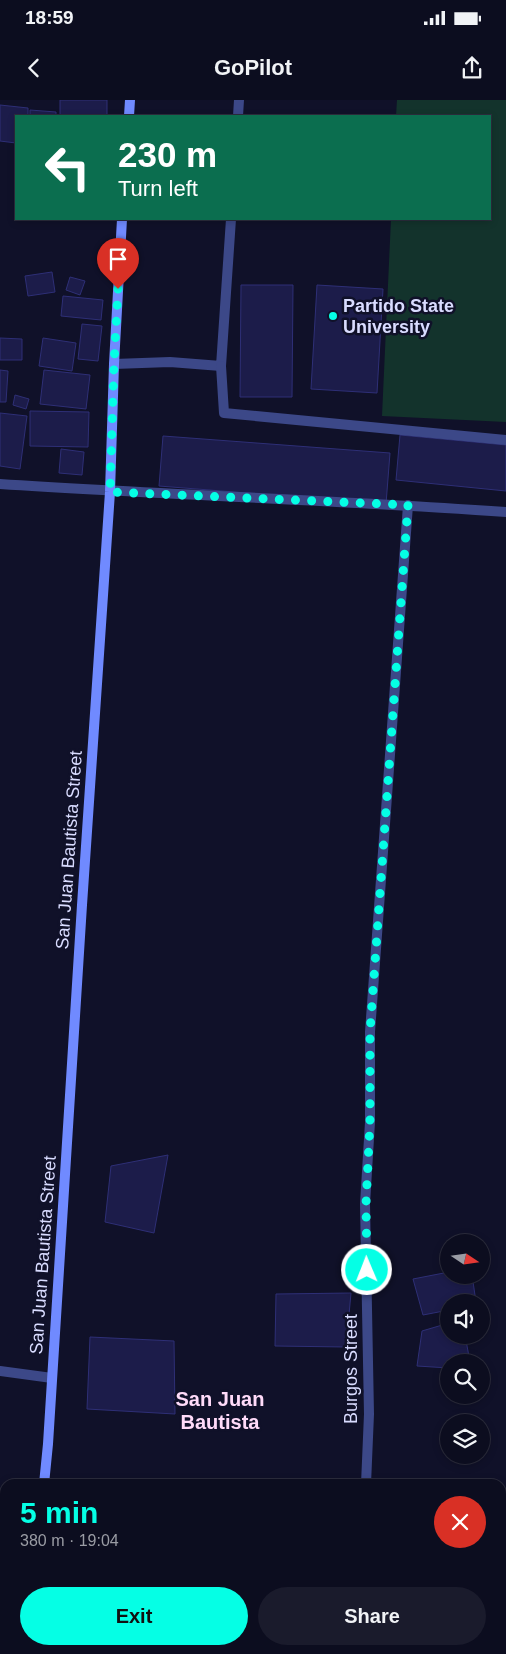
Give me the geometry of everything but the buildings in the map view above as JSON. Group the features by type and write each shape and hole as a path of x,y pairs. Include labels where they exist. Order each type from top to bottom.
{"main road":[{"path":"129,115 130,100"},
{"name":"San Juan Bautista Street","path":"44,1479 110,492 114,364 122,220"}],"street":[{"path":"238,115 239,100"},
{"path":"231,220 222,366 224,413 506,440"},
{"path":"114,364 170,362 222,366"},
{"path":"0,484 110,492 408,505 506,512"},
{"name":"Burgos Street","path":"366,1479 369,1414 366,1204 370,1122 370,1032 408,505"},
{"path":"0,1371 52,1378"}],"green space":[{"path":"397,100 506,100 506,422 382,416 391,220 491,220 491,115 396,115"}],"place":[{"name":"Partido State University","path":"333,316"}],"district":[{"name":"San Juan Bautista","path":"220,1410"}],"route":[{"path":"118,289 110,492 408,505 370,1032 370,1122 366,1204 367,1270"}]}
